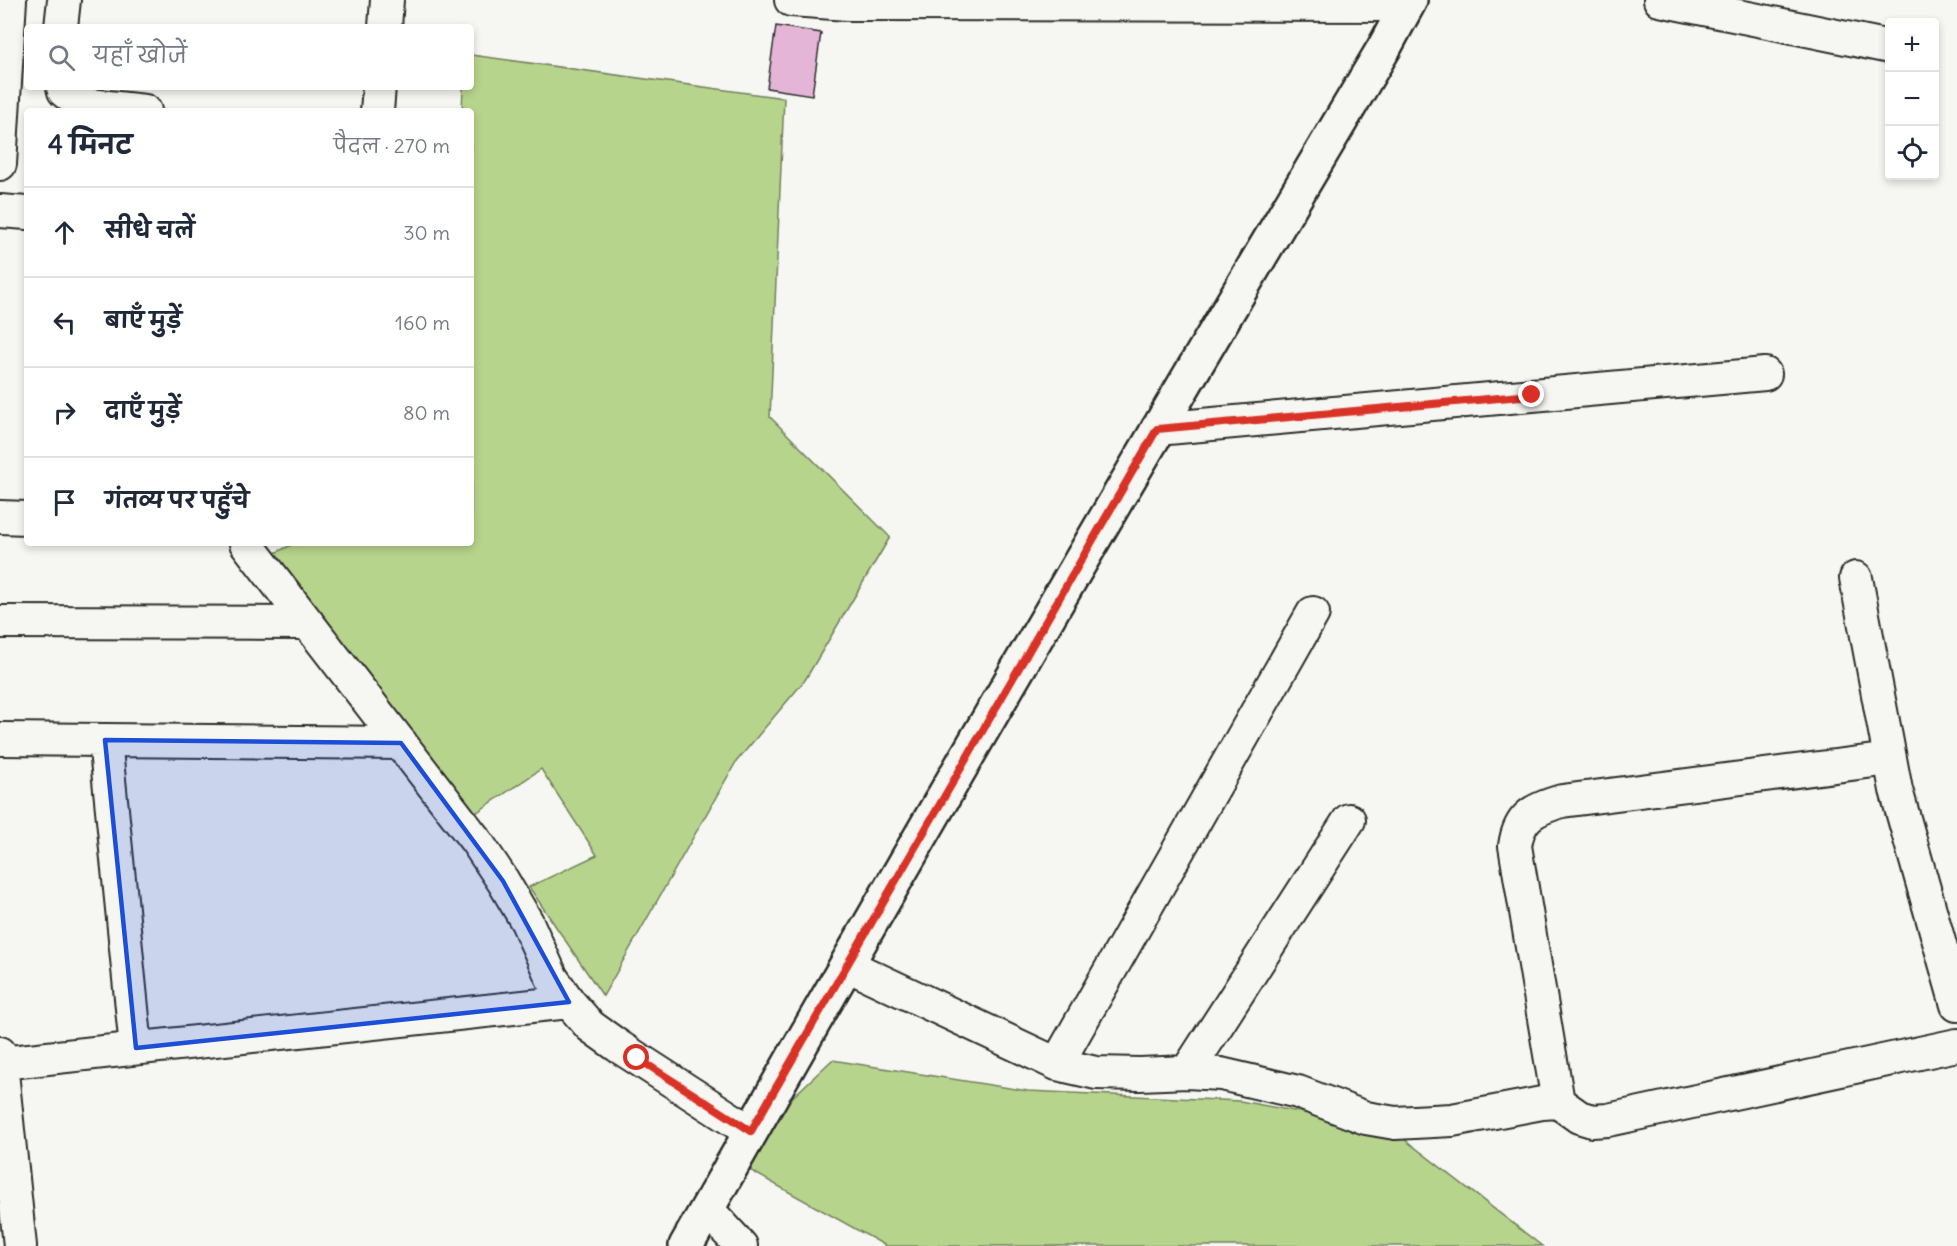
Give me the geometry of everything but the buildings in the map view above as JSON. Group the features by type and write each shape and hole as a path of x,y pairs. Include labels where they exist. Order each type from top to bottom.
{"main road":[{"path":"686,1246 1157,429 1384,48 1409,2"}],"street":[{"path":"0,164 10,0"},
{"path":"61,24 64,0"},
{"path":"385,24 387,0"},
{"path":"791,0 848,4 1409,2"},
{"path":"1660,0 1885,46"},
{"path":"64,90 80,105 112,108"},
{"path":"377,108 380,90"},
{"path":"0,211 24,213"},
{"path":"1157,429 1766,374"},
{"path":"0,517 24,518"},
{"path":"248,546 477,842 527,922 552,978 569,1002 590,1026 618,1046 751,1131"},
{"path":"1856,578 1904,822 1957,1005"},
{"path":"1057,1064 1313,613"},
{"path":"0,621 308,623"},
{"path":"0,739 401,743"},
{"path":"105,740 136,1048"},
{"path":"1558,1102 1515,846 1518,829 1529,816 1543,806 1562,801 1890,759"},
{"path":"1188,1072 1349,820"},
{"path":"847,965 1057,1064 1096,1073 1221,1074 1298,1092 1366,1118 1395,1124 1452,1120 1558,1102 1579,1117 1592,1121 1608,1120 1957,1045"},
{"path":"20,1246 0,1058 136,1048 569,1002"},
{"path":"707,1209 741,1246"}],"highlighted area":[{"path":"105,740 401,743 503,881 569,1002 136,1048"}],"green space":[{"path":"474,55 784,98 770,417 890,537 805,680 736,762 603,996 529,887 597,855 541,769 467,819 267,557 289,546 474,546 474,108 462,108 463,90 474,90"},
{"path":"832,1060 1028,1091 1240,1101 1391,1129 1542,1246 886,1246 728,1158"}],"route":[{"path":"637,1058 751,1131 1157,429 1532,395"}]}
